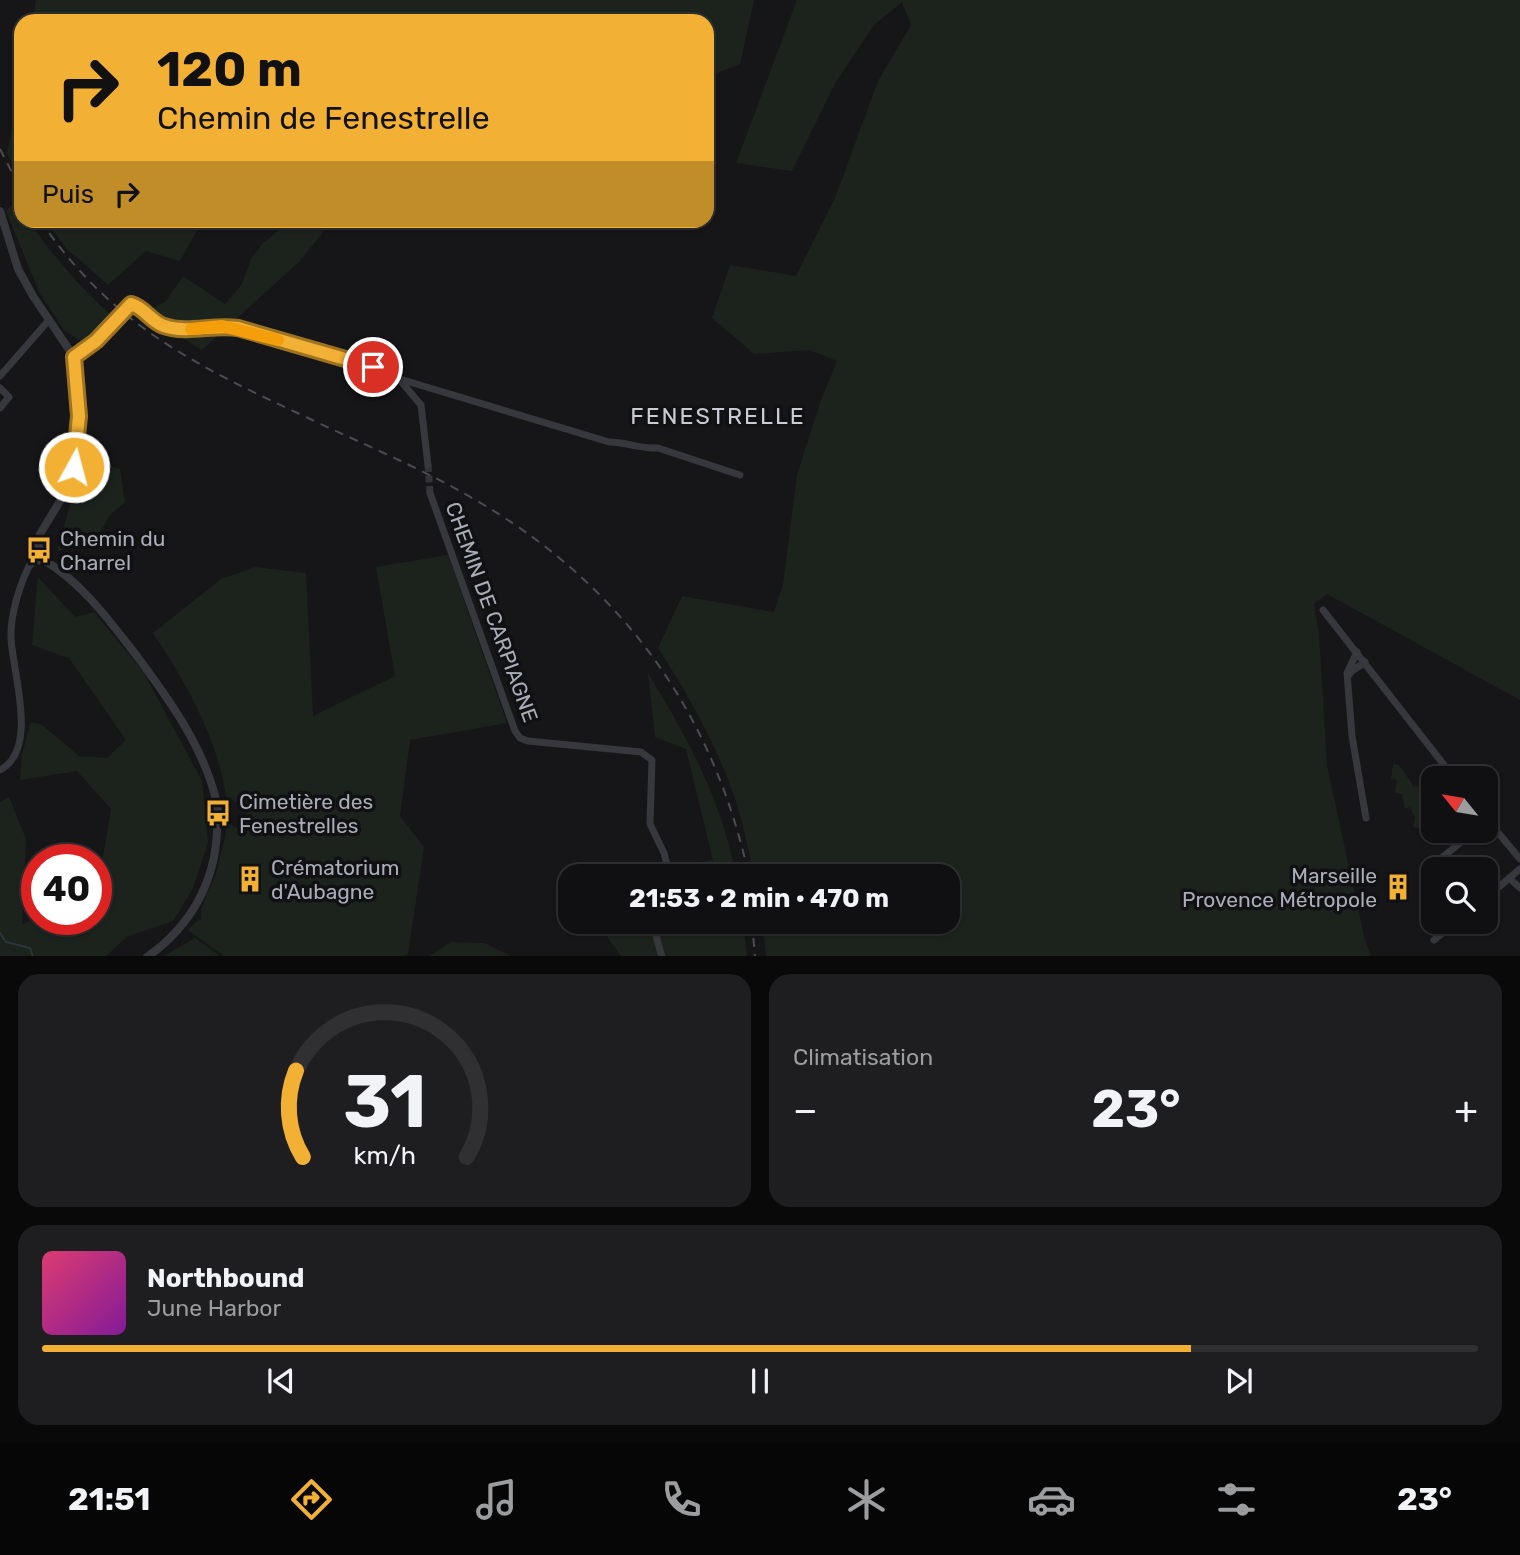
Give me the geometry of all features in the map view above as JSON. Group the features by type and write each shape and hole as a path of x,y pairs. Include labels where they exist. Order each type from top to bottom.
{"street":[{"path":"0,211 18,269 74,357 79,416 74,467 62,498 40,534 38,544 44,559 75,581 96,603 156,681 198,751 216,802 216,848 202,895 185,923 148,956"},
{"path":"74,357 96,341 131,304 141,307 162,325 183,330 222,326 238,328 373,367 399,379 609,442 627,442 644,449 658,448 740,475"},
{"path":"0,376 49,320"},
{"path":"399,379 421,405 428,465"},
{"path":"0,388 9,397 0,408"},
{"name":"CHEMIN DE CARPIAGNE","path":"430,494 515,731 520,738 528,741 641,752 648,756 652,760 650,824 667,864"},
{"path":"0,771 6,768 16,754 22,732 11,637 15,609 29,566 44,559"},
{"path":"1323,610 1445,766"},
{"path":"1357,652 1347,677 1352,736 1366,818"},
{"path":"1347,677 1365,662"},
{"path":"1498,834 1520,859"},
{"path":"1442,857 1458,844"},
{"path":"1498,888 1520,869"},
{"path":"1509,878 1520,888"},
{"path":"656,934 662,956"},
{"path":"1434,940 1441,934"}],"shaded area":[{"path":"36,0 754,0 740,64 714,74 714,14 34,14"},
{"path":"797,0 1520,0 1520,700 1327,594 1314,604 1319,634 1327,766 1365,940 1371,956 766,956 763,934 960,934 960,864 751,864 742,820 724,769 679,681 658,648 682,596 774,612 783,585 797,475 820,403 837,361 809,350 754,354 712,318 730,265 796,276 835,198 878,81 911,25 902,2 874,25 836,82 792,171 736,163"},
{"path":"14,121 14,168 7,153"},
{"path":"14,203 14,228 34,228 68,272 113,317 82,342 64,330 40,294 6,211"},
{"path":"51,228 200,228 180,261 146,251 108,285 67,249"},
{"path":"281,228 326,228 299,262 202,350 143,314 166,301 183,276 225,304 242,284 251,259 262,244"},
{"path":"99,463 120,469 125,502 109,516 100,533 57,552 76,483"},
{"path":"448,555 507,723 410,740 400,816 424,847 408,954 224,956 188,930 201,919 201,908 216,874 228,824 237,828 248,809 226,796 222,774 208,732 177,671 153,633 221,579 255,567 306,573 313,716 395,676 376,567"},
{"path":"38,577 75,617 94,612 144,673 202,781 208,842 193,888 173,921 128,936 106,956 0,956 0,802 9,797 26,839 26,844 21,844 21,935 112,935 112,844 105,844 111,809 77,771 20,780 22,754 31,722 42,725 79,756 107,758 126,740 69,658 32,645"},
{"path":"648,673 702,771 722,822 733,864 689,864 713,860 686,749 655,737"},
{"path":"1393,764 1399,765 1414,787 1417,785 1421,790 1421,828 1413,827 1415,818 1410,807 1405,809 1402,794 1395,793 1397,780 1391,779"},
{"path":"609,934 744,934 747,956 621,956 607,937"},
{"path":"195,938 220,956 164,956"},
{"path":"451,942 484,943 511,956 429,956"}],"waterway":[{"path":"0,933 6,942 30,948 33,956"}],"tunnel":[{"path":"428,465 430,493"}],"railway":[{"path":"0,149 14,176"},
{"path":"46,228 97,288 127,316 159,339 229,380 463,493 534,539 580,576 621,617 657,663 687,711 713,763 734,819 746,864"},
{"path":"753,934 755,956"}],"slow traffic":[{"path":"191,329 222,326 238,328 278,340"}],"place":[{"name":"Chemin du Charrel","path":"39,550"},
{"name":"Cimetière des Fenestrelles","path":"218,813"},
{"name":"Crématorium d'Aubagne","path":"250,879"},
{"name":"Marseille Provence Métropole","path":"1398,887"}],"district":[{"name":"FENESTRELLE","path":"718,416"}],"route":[{"path":"74,467 79,416 74,357 96,341 131,304 141,307 162,325 183,330 222,326 238,328 373,367"}]}
